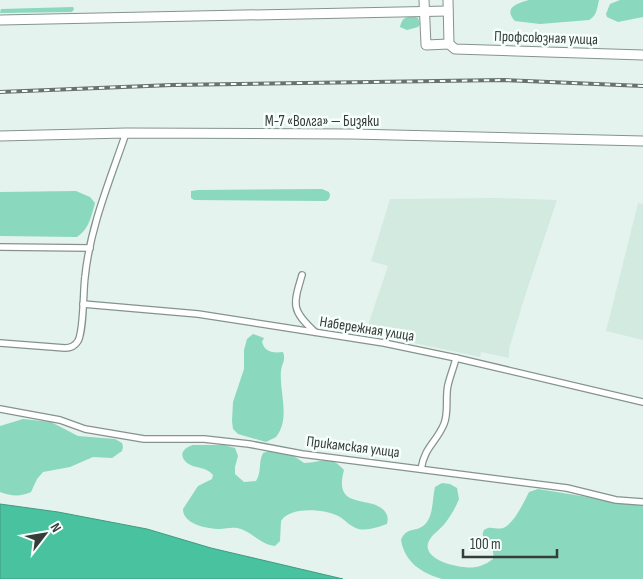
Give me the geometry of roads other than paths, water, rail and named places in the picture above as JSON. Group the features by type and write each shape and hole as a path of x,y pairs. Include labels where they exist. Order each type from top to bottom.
{"main road":[{"path":"424,0 425,12"},
{"path":"448,0 449,44"},
{"path":"0,20 448,11"},
{"name":"Профсоюзная улица","path":"425,12 426,45 449,44 455,48 643,55"},
{"name":"М-7 «Волга» — Бизяки","path":"0,136 126,133 352,134 643,141"}],"street":[{"path":"0,343 65,348 72,347 79,339 85,276 93,229 126,133"},
{"path":"0,246 90,248"},
{"path":"302,275 296,297 296,307 300,317 316,333"},
{"name":"Набережная улица","path":"83,304 198,314 384,343 643,402"},
{"path":"420,469 423,457 444,424 448,385 456,358"},
{"name":"Прикамская улица","path":"0,409 60,420 85,429 144,439 204,439 240,443 302,454 567,488 616,500 643,502"}],"railway":[{"path":"0,92 172,85 504,80 643,86"}]}
